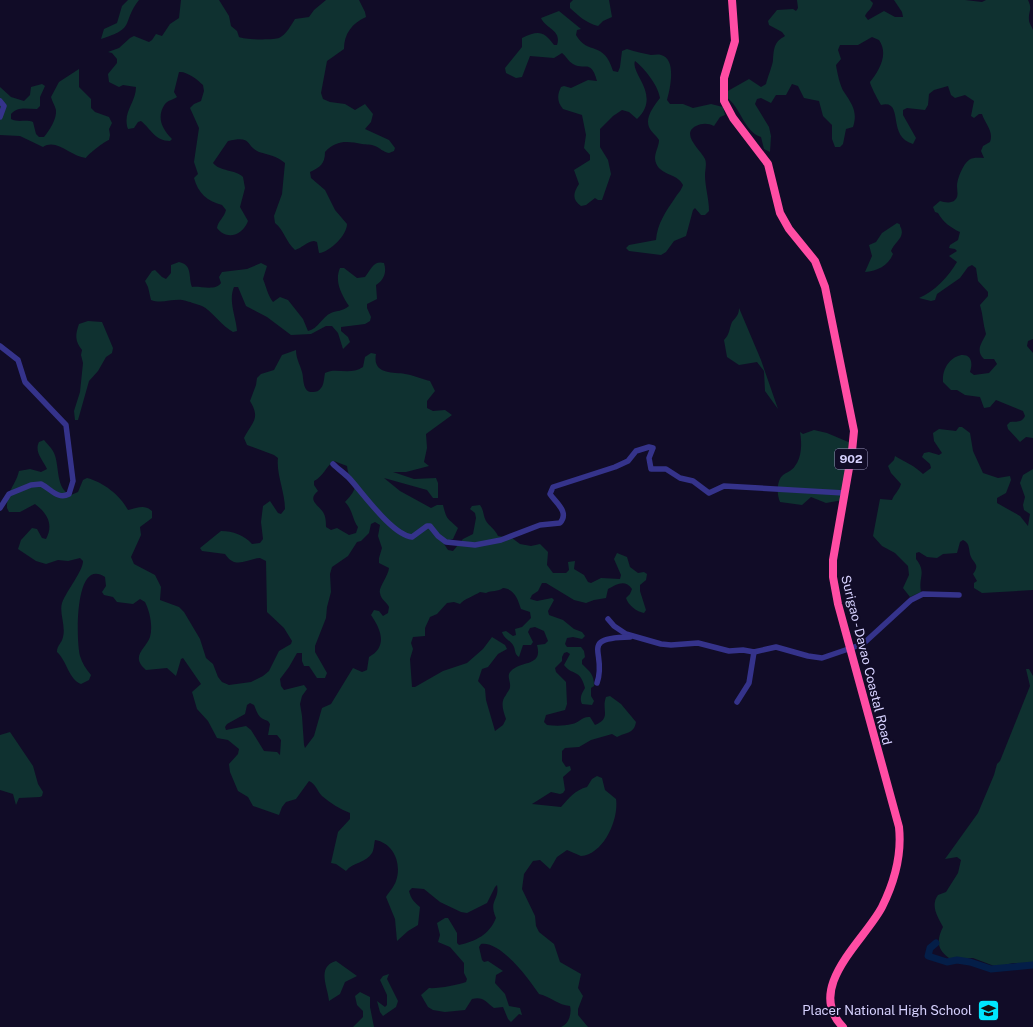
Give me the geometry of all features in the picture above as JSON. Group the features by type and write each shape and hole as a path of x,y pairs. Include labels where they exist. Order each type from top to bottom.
{"highway":[{"name":"Surigao - Davao Coastal Road","path":"732,0 735,41 724,78 724,101 733,118 768,164 782,219 816,261 821,274 853,422 854,444 844,493 832,569 837,599 894,805 900,835 899,861 893,883 881,908 836,974 831,988 831,1001 834,1013 843,1027"}],"street":[{"path":"0,101 4,106 0,116"},
{"path":"0,346 18,360 25,382 66,425 73,481 70,494 64,496 57,495 41,484 31,485 8,494 0,508"},
{"path":"333,464 348,477 385,520 402,534 412,537 427,526 430,526 438,536 446,542 471,545 501,540 540,525 560,522 564,519 563,512 550,494 553,487 625,463 636,451 649,447 653,449 648,458 651,469 666,470 680,478 693,481 709,492 727,486 844,493"},
{"path":"608,619 618,629 634,637 666,644 698,643 727,651 743,650 754,652 776,647 808,656 822,658 851,649 869,640 918,595 959,595"},
{"path":"597,683 599,672 598,650 600,643 607,638 634,637"},
{"path":"737,702 748,684 754,652"}],"green space":[{"path":"128,0 139,0 127,24 120,32 101,39 104,29 117,23 122,6"},
{"path":"181,0 219,0 229,16 231,26 237,31 239,37 247,39 272,39 279,38 287,32 295,19 309,17 314,10 326,0 359,0 366,17 357,22 347,34 344,49 327,61 321,93 323,99 330,102 345,104 355,110 365,104 373,114 371,122 365,129 389,140 395,148 394,151 389,153 372,145 351,142 338,143 333,145 325,152 321,165 310,172 311,178 325,190 335,210 347,224 341,238 328,250 319,253 317,242 314,241 295,250 292,247 281,229 275,223 274,216 282,194 285,163 276,157 255,150 248,142 241,139 228,141 213,163 220,168 240,174 243,177 245,188 240,207 248,221 246,226 239,233 234,235 225,234 217,228 226,210 222,205 204,196 198,188 194,178 198,174 194,162 199,128 190,108 194,104 201,101 204,91 203,85 192,76 179,72 174,92 177,97 166,103 162,109 161,123 165,131 172,139 170,141 157,137 141,121 138,122 134,128 128,129 128,112 134,98 136,87 123,85 119,87 109,82 108,74 117,63 117,59 112,53 108,52 119,48 134,36 149,42 156,34 162,36 170,24 179,18"},
{"path":"573,0 609,0 612,17 603,21 598,26 590,23 570,8 570,3"},
{"path":"797,0 870,0 873,3 865,16 868,20 884,11 895,17 903,17 902,12 894,0 965,0 982,2 986,0 1028,0 1030,8 1029,21 1033,30 1033,339 1028,341 1027,346 1033,353 1033,438 1026,437 1020,442 1008,429 1007,425 1010,422 1019,421 1024,418 1025,416 1023,411 996,400 990,407 984,408 980,397 965,395 957,390 951,390 943,382 944,372 948,364 959,356 965,355 969,358 971,363 970,372 974,375 989,373 997,364 994,359 984,359 980,353 980,346 986,334 980,305 988,296 988,292 978,281 976,268 972,265 968,267 960,278 937,294 935,300 931,301 919,298 930,292 941,283 957,262 949,256 957,251 949,248 950,245 958,240 960,232 950,227 938,213 935,212 933,207 940,201 950,202 955,200 957,195 958,180 967,162 972,158 984,158 981,151 983,146 990,142 991,134 982,114 979,114 974,118 971,116 974,101 965,95 955,98 951,95 948,86 934,90 929,94 928,105 925,110 907,108 903,110 903,115 916,138 913,144 905,140 897,127 895,113 892,108 888,105 881,105 870,84 877,73 883,57 882,45 879,40 872,37 858,45 840,45 838,50 841,59 836,65 839,79 853,108 855,117 853,127 846,129 843,144 840,147 835,147 832,139 832,125 823,116 819,101 804,98 798,86 792,84 786,95 776,95 771,103 761,98 757,99 755,104 769,127 771,136 770,152 764,149 761,137 750,130 746,125 731,101 726,97 726,92 749,79 761,87 766,84 773,62 775,46 785,36 782,32 769,25 768,21 777,10 793,9 796,11 798,8"},
{"path":"559,11 581,29 577,30 576,35 581,41 605,55 613,71 618,72 622,51 627,49 651,55 661,55 666,58 671,68 671,82 667,100 670,104 683,104 693,108 711,104 723,107 725,115 720,117 714,126 700,124 692,129 690,133 693,142 706,161 705,180 709,211 705,215 701,215 695,208 693,210 686,236 674,241 666,252 661,255 629,251 626,248 629,245 656,240 662,218 683,185 676,178 659,168 656,164 655,156 659,140 650,129 648,119 655,104 660,98 657,88 643,68 635,61 637,72 646,94 647,102 644,110 637,119 629,112 622,110 613,116 600,129 600,147 608,160 611,174 602,200 595,198 586,205 581,206 578,204 574,196 579,184 574,170 590,160 590,155 584,148 586,135 582,115 563,109 558,96 561,87 564,86 571,88 588,80 597,81 595,74 590,67 577,66 573,64 562,53 554,58 530,56 522,77 516,78 506,73 505,68 522,47 522,38 540,33 547,37 554,45 557,45 557,36 541,18"},
{"path":"79,69 79,87 91,99 91,108 95,112 109,117 112,123 109,129 109,140 96,148 86,158 75,155 59,146 48,145 43,147 20,136 0,135 0,87 11,97 24,101 30,95 31,87 42,84 45,86 40,97 40,106 37,109 20,109 11,114 11,119 33,122 36,134 39,137 44,137 52,125 56,113 56,108 51,97 59,82"},
{"path":"897,223 900,225 902,235 892,248 891,251 893,254 891,258 882,267 865,272 872,256 869,245 876,242 882,233"},
{"path":"179,262 188,269 192,287 212,288 221,283 219,277 222,272 247,269 261,263 267,266 263,279 271,300 273,302 280,297 288,300 303,319 308,331 315,328 328,315 349,306 341,293 338,283 338,273 340,268 344,268 357,278 365,277 375,264 381,262 384,263 385,273 383,278 376,285 377,299 367,304 371,317 370,321 365,324 341,327 341,331 348,337 350,342 343,349 338,333 332,326 326,326 311,334 291,335 267,317 246,306 238,287 234,287 232,292 232,303 237,331 233,332 201,305 182,300 159,302 151,300 145,281 152,271 155,270 166,279 171,273 171,265"},
{"path":"739,308 761,360 778,409 765,391 764,371 757,362 739,365 727,357 724,340 728,334 732,322 738,314"},
{"path":"88,321 102,322 113,348 112,353 106,357 98,371 89,381 78,420 75,420 74,411 80,392 83,363 81,355 82,350 78,344 76,335 79,324"},
{"path":"296,350 304,385 309,392 318,391 322,387 325,373 329,371 353,371 363,367 365,357 371,353 376,354 377,366 384,371 430,381 435,391 427,401 427,408 433,411 445,410 452,415 426,434 427,448 424,462 429,466 406,472 393,472 414,479 436,478 438,483 438,498 433,498 427,490 384,478 400,491 431,508 437,505 443,505 445,514 458,528 453,539 445,541 444,544 448,550 453,551 463,539 473,534 476,518 475,513 470,509 472,506 480,505 486,521 498,536 512,538 520,544 531,546 540,544 548,552 547,565 553,573 566,573 569,570 568,562 575,561 574,569 584,575 588,582 591,583 601,578 620,579 621,575 614,559 617,553 627,557 630,567 638,573 644,572 647,574 646,580 640,585 640,591 646,610 644,613 636,610 629,603 626,598 632,589 624,583 608,589 606,598 586,603 574,600 546,583 542,583 538,591 532,595 530,599 537,601 552,598 554,600 548,611 549,615 563,620 574,629 582,632 585,636 582,639 573,637 567,638 565,644 567,647 581,647 584,651 585,657 582,660 582,664 591,674 594,682 594,686 591,688 591,696 594,701 592,705 582,704 581,698 585,688 583,682 578,675 564,665 570,654 567,652 564,653 562,661 555,668 556,672 566,682 567,704 565,710 546,715 544,722 547,725 557,726 574,723 590,717 595,725 603,720 605,716 606,697 610,696 621,704 636,722 631,731 617,737 612,734 591,740 579,747 565,748 562,751 562,761 566,767 570,766 571,770 563,777 565,790 560,794 551,792 532,804 561,807 576,792 587,787 592,779 597,776 602,778 605,790 616,799 615,816 612,825 603,842 597,849 589,854 581,856 567,850 557,857 550,869 540,860 533,861 524,874 522,889 535,916 536,926 539,932 554,944 560,962 581,974 578,988 583,996 578,1009 578,1015 588,1027 561,1027 564,1026 569,1018 571,1012 570,1006 539,994 529,979 506,955 497,948 481,944 479,947 482,960 484,962 488,961 503,971 496,975 495,983 505,994 509,1006 520,1008 522,1015 519,1014 511,1022 508,1019 503,1007 494,1008 479,998 472,999 465,1010 445,1012 433,1010 428,1007 421,995 429,988 458,984 466,982 467,979 464,973 464,963 450,947 438,942 440,935 437,923 445,918 448,918 457,933 457,943 459,945 476,939 486,933 496,918 493,907 497,894 497,885 487,903 467,913 461,912 440,902 424,889 412,888 409,891 411,896 414,902 420,907 418,925 408,931 397,941 395,919 386,897 393,887 398,874 397,861 392,850 382,842 375,840 372,853 366,859 352,866 346,871 336,864 331,863 338,832 350,819 350,813 335,806 325,799 311,782 309,781 296,799 286,802 279,815 253,806 248,797 238,791 230,772 229,764 238,754 239,749 228,740 217,738 208,721 197,709 192,692 201,684 183,658 181,659 176,676 167,668 146,670 139,661 140,653 148,642 151,633 150,619 145,602 140,599 133,604 117,602 113,597 104,595 102,592 106,586 105,577 95,574 87,578 82,589 79,603 78,634 80,656 84,666 91,675 89,680 81,684 77,682 57,652 64,633 61,611 62,603 80,570 83,561 80,558 68,561 58,560 46,564 36,561 18,549 21,540 32,528 37,529 42,538 46,539 49,528 48,519 43,511 35,504 20,512 9,512 7,508 8,496 19,471 30,469 41,472 47,469 38,453 39,442 44,440 54,453 60,483 66,492 71,495 78,492 83,480 87,478 105,486 116,494 128,510 144,507 152,511 152,518 140,527 141,535 131,557 134,564 155,575 161,587 160,600 179,607 184,612 200,639 206,658 213,664 218,677 222,682 229,685 251,682 263,676 269,671 279,651 291,644 292,641 284,628 267,612 266,561 260,558 237,563 229,559 225,554 202,551 200,548 221,531 238,534 252,544 260,543 263,539 261,522 263,506 270,501 278,513 281,514 285,509 284,496 278,470 278,458 274,455 247,445 244,438 255,416 255,412 250,401 257,378 261,374 274,370 282,355","holes":["334,461 347,466 348,473 354,484 354,491 345,502 350,508 358,527 356,533 349,535 337,528 331,530 326,527 326,519 324,514 313,498 318,491 314,485 314,481 320,477","375,522 380,525 378,536 382,548 379,563 389,568 380,591 389,607 388,613 383,616 379,611 374,610 371,615 378,626 381,643 375,653 369,657 367,670 362,672 353,668 331,704 322,708 314,736 305,748 300,704 302,696 307,689 304,685 284,690 281,686 280,679 297,653 302,653 302,661 304,666 309,666 317,678 325,678 327,673 315,652 315,646 326,618 331,592 330,574 332,567 348,556 357,542 361,541 369,533 371,524","503,588 510,590 519,602 521,609 530,612 531,618 522,627 515,629 516,635 513,636 506,631 502,632 513,645 517,656 519,657 523,645 531,645 533,642 528,632 530,628 535,627 544,631 548,641 545,644 537,645 538,652 537,657 534,660 511,671 509,677 510,688 503,700 503,709 506,719 503,725 495,731 486,700 485,689 478,681 482,669 488,667 498,654 507,649 505,645 492,637 483,649 467,663 443,671 415,687 412,687 410,659 413,649 411,643 413,637 425,636 425,628 430,617 437,614 447,603 454,602 460,604 480,592 486,593","250,703 254,705 260,717 268,721 270,724 268,735 277,735 281,740 280,755 277,752 264,751 251,730 246,726 226,730 225,727 227,724 245,714 247,705"]},
{"path":"959,427 962,427 970,433 973,451 983,473 998,478 1010,476 1011,480 1006,493 997,498 997,503 1020,516 1028,526 1030,514 1024,510 1023,505 1025,497 1020,483 1023,475 1033,469 1033,590 982,593 974,588 974,583 977,581 973,574 976,565 971,557 967,543 963,540 960,542 957,553 943,554 937,558 927,557 919,552 916,553 916,559 922,572 920,582 921,592 910,597 903,588 909,575 908,566 895,553 882,546 873,536 880,499 892,500 901,484 891,473 888,466 894,460 895,456 913,466 923,474 931,468 930,464 922,457 924,453 929,452 939,455 942,453 934,441 933,433 939,429 956,431"},
{"path":"814,430 827,433 853,444 843,500 826,503 811,497 802,505 780,502 778,496 778,484 783,475 794,468 799,458 801,445 800,432 803,434"},
{"path":"1026,669 1029,669 1033,676 1033,963 1013,963 997,967 973,958 949,958 945,955 939,944 943,927 937,915 935,903 938,895 946,892 958,873 961,860 957,857 945,859 978,813 1030,686"},
{"path":"10,732 33,766 38,784 43,792 42,796 40,797 19,798 16,805 13,794 0,790 0,735"},
{"path":"336,961 357,976 345,982 340,994 329,1001 325,973 326,968"},
{"path":"389,974 387,979 398,1001 396,1007 383,1016 380,1012 377,1001 385,1007 387,1005 387,995 380,980 383,976"},
{"path":"360,992 370,997 370,1007 374,1027 353,1027 363,1017 363,1011 357,1005 355,996"}],"waterway":[{"path":"936,943 930,948 928,956 947,962 957,960 970,962 991,969 1033,965"}],"place":[{"name":"Placer National High School","path":"988,1010"}]}
